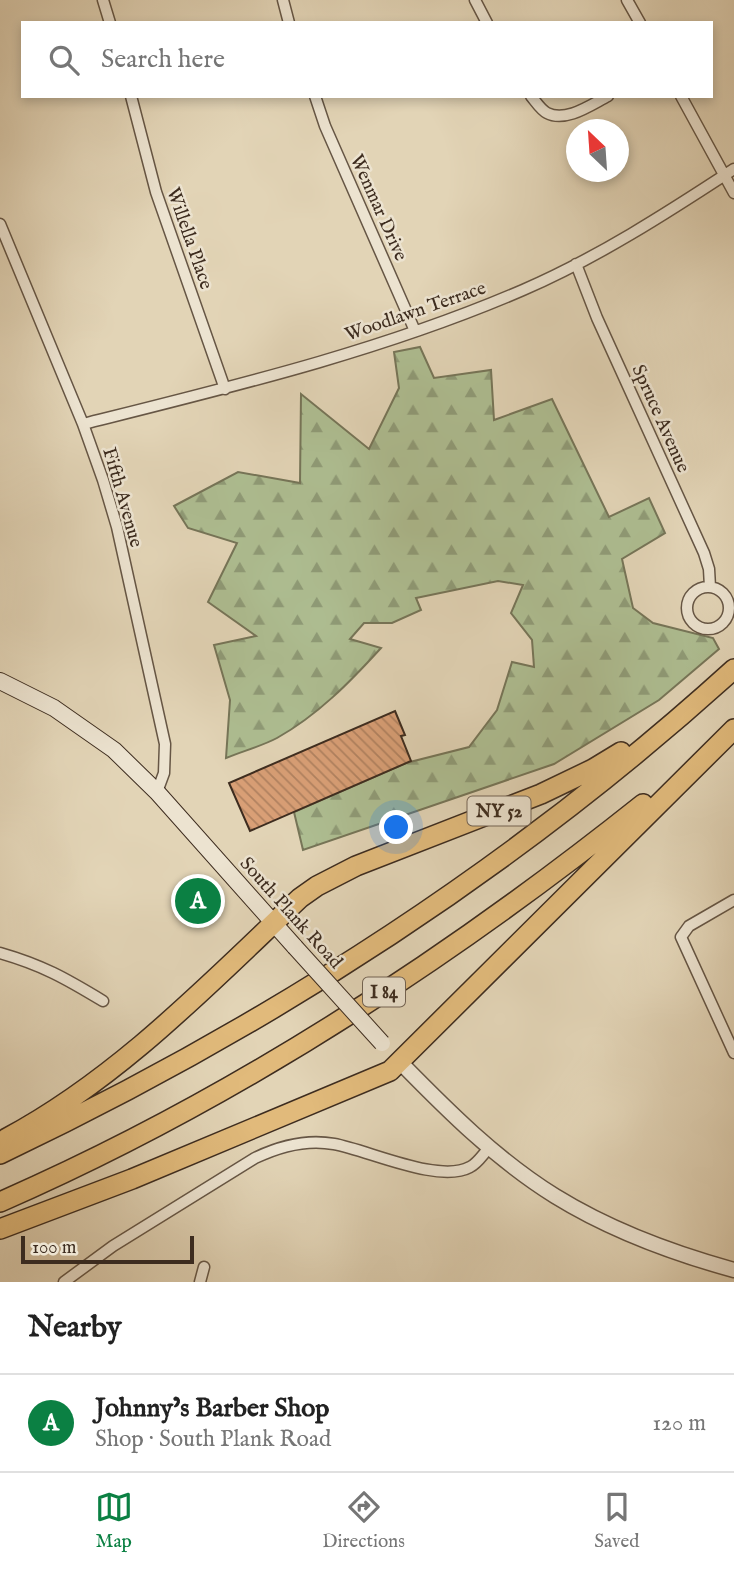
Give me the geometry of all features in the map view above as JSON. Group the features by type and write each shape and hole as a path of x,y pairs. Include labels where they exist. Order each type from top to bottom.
{"highway":[{"name":"I 84","path":"0,1154 158,1074 275,1007 370,947 472,878 573,803 734,669"},
{"name":"NY 52","path":"274,924 300,898 337,876 541,794 593,769 718,684"},
{"name":"I 84","path":"0,1202 121,1143 232,1084 395,985 498,915 589,847 734,729"},
{"path":"0,1229 132,1179 380,1077 401,1063 734,729"},
{"path":"0,1141 60,1107 108,1072 274,924"}],"main road":[{"name":"South Plank Road","path":"0,681 54,708 95,735 157,792 401,1063"}],"street":[{"path":"103,0 109,21"},
{"path":"283,0 288,21"},
{"path":"475,0 486,21"},
{"path":"627,0 639,21"},
{"name":"Willella Place","path":"132,98 156,192 225,388"},
{"name":"Wenmar Drive","path":"316,98 415,331"},
{"path":"533,98 546,112 562,115 575,112 604,98"},
{"path":"682,98 729,172 734,193"},
{"name":"Woodlawn Terrace","path":"83,424 225,388 415,331 524,290 576,264 675,207 729,172"},
{"name":"Fifth Avenue","path":"0,224 83,424 111,505 163,734 165,765 157,792"},
{"name":"Spruce Avenue","path":"576,264 597,318 704,553 709,569 710,587"},
{"path":"734,900 701,918 683,932 682,941 734,1053"},
{"path":"0,953 58,973 103,1001"},
{"name":"South Plank Road","path":"401,1063 489,1148 554,1195 599,1221 696,1260 734,1270"},
{"path":"64,1282 113,1246 271,1150 305,1143 333,1144 402,1164 456,1172 470,1167 489,1148"},
{"path":"200,1282 204,1267"}],"green space":[{"path":"420,347 434,378 491,370 494,420 552,399 609,517 649,498 665,533 622,559 633,608 653,623 713,638 719,649 659,700 554,764 303,850 294,812 406,763 469,747 497,710 512,662 534,667 532,640 511,613 523,585 498,581 416,598 421,610 392,623 364,623 350,639 381,648 345,685 292,729 271,741 226,758 230,700 214,645 256,636 208,602 237,543 188,528 174,506 238,472 300,483 301,394 369,449 399,388 394,352"}],"building":[{"path":"395,711 405,735 401,736 411,761 250,831 229,783"}],"place":[{"name":"Johnny’s Barber Shop","path":"198,901"}]}
